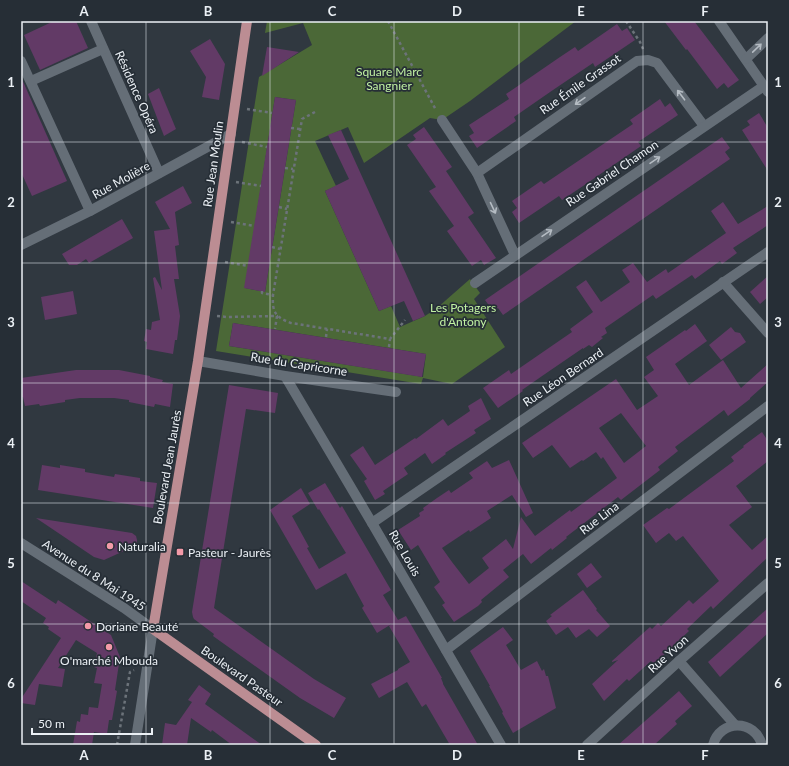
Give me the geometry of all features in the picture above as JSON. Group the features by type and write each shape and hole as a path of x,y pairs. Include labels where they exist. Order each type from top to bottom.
{"main road":[{"name":"Rue Jean Moulin","path":"205,312 247,21"},
{"name":"Boulevard Jean Jaurès","path":"153,629 205,312"},
{"name":"Boulevard Pasteur","path":"153,629 316,745"}],"street":[{"name":"Résidence Opéra","path":"91,21 159,174"},
{"path":"719,21 766,89"},
{"path":"746,59 768,38"},
{"path":"31,81 103,49"},
{"name":"Rue Émile Grassot","path":"477,173 637,60 648,60"},
{"path":"648,60 657,63 704,126"},
{"path":"21,61 90,211"},
{"name":"Rue Gabriel Chamon","path":"475,283 704,126 766,89"},
{"path":"442,120 477,173 515,255"},
{"name":"Rue Molière","path":"21,245 90,211 231,137"},
{"name":"Rue Léon Bernard","path":"372,523 768,252"},
{"path":"723,282 768,333"},
{"name":"Rue du Capricorne","path":"198,361 285,376 396,392"},
{"name":"Rue Louis","path":"285,376 501,745"},
{"name":"Rue Lina","path":"446,650 768,406"},
{"name":"Avenue du 8 Mai 1945","path":"21,543 124,608 153,629"},
{"name":"Rue Yvon","path":"587,745 679,661 768,583"},
{"name":"Boulevard Jean Jaurès","path":"135,745 153,629"},
{"path":"679,661 735,726"},
{"path":"713,745 714,740 719,733 727,728 735,726 744,726 751,729 758,735 762,745"}],"path":[{"path":"388,21 442,120"},
{"path":"626,21 640,42 648,60"},
{"path":"235,106 272,113"},
{"path":"315,112 302,119 280,249 273,295 273,306 278,316 291,323 390,339"},
{"path":"291,128 300,130"},
{"path":"231,137 267,147"},
{"path":"285,168 294,169"},
{"path":"224,180 261,186"},
{"path":"279,207 287,209"},
{"path":"218,220 254,226"},
{"path":"272,247 280,249"},
{"path":"213,260 248,266"},
{"path":"262,291 262,293 273,295"},
{"path":"205,312 227,318 278,316"},
{"path":"276,329 278,316"},
{"path":"389,348 390,339 405,320"},
{"path":"326,337 327,329"},
{"path":"117,745 130,672 148,665"}],"green space":[{"path":"267,21 576,21 470,101 442,120 430,118 364,163 348,127 315,141 336,186 325,191 379,311 391,306 400,327 425,316 437,308 470,279 480,293 474,299 505,347 452,384 423,378 421,384 216,351 259,77 312,45 303,23 265,33","holes":["275,97 296,100 265,292 245,288","233,323 426,354 423,377 229,346"]}],"building":[{"path":"54,21 76,21 88,48 40,70 24,35"},
{"path":"664,21 694,21 739,80 728,88 724,83 717,89"},
{"path":"617,24 622,31 627,28 635,40 595,67 593,63 553,90 514,117 516,121 477,148 469,136 474,133 469,125 509,99 506,94 560,57 575,47 578,51"},
{"path":"210,39 225,64 219,100 202,97 206,77 190,51"},
{"path":"267,47 299,52 262,76"},
{"path":"21,77 67,181 32,196 21,172"},
{"path":"159,88 176,129 164,136 148,94"},
{"path":"275,97 296,100 265,292 244,288"},
{"path":"660,99 665,107 670,103 678,115 638,142 641,146 583,186 562,200 559,196 519,223 512,212 517,208 512,201 541,181 544,184 633,124 630,120"},
{"path":"759,113 768,128 768,171 742,130 750,125 747,121"},
{"path":"424,127 452,167 446,171 474,213 468,217 496,258 484,265 481,260 472,266 447,231 454,226 429,191 436,187 407,145 416,139 413,135"},
{"path":"341,130 425,316 413,321 404,301 379,311 325,191 349,179 328,135"},
{"path":"722,137 730,148 725,152 730,159 503,315 498,308 493,311 485,300"},
{"path":"183,186 192,203 175,212 179,245 175,246 179,279 174,279 180,316 177,340 175,340 173,354 146,349 147,342 144,341 146,329 151,330 152,322 160,320 153,278 155,277 162,290 154,231 170,229 155,202"},
{"path":"723,202 738,224 768,206 768,225 733,248 737,253 722,264 720,261 695,279 692,275 656,299 653,295 605,328 607,333 592,347 589,345 583,348 498,408 483,388 509,370 511,374 572,332 570,329 593,312 576,287 586,280 601,302 630,282 622,270 633,263 647,282 666,269 668,273 726,233 711,211"},
{"path":"122,219 133,238 89,263 86,259 77,265 69,265 62,254"},
{"path":"768,276 768,297 760,304 750,292"},
{"path":"73,291 77,314 45,320 41,297"},
{"path":"233,323 426,354 422,377 229,346"},
{"path":"695,324 707,341 675,364 689,385 723,360 741,388 768,364 768,382 750,399 728,416 724,410 675,447 678,451 658,467 660,470 621,500 618,497 566,537 567,538 552,550 551,548 531,564 523,554 503,570 509,577 481,600 482,602 478,606 454,622 442,605 445,603 434,587 440,582 418,545 411,550 398,530 420,516 419,513 424,510 423,508 437,498 449,490 451,493 473,478 469,473 487,461 492,468 509,460 533,513 526,517 512,495 487,511 491,518 470,532 469,530 442,548 469,584 489,568 482,558 506,539 513,549 521,517 535,536 617,478 603,457 601,459 596,452 570,468 552,445 533,458 522,443 616,379 637,410 658,396 644,377 654,370 646,357 685,330 686,331","holes":["621,413 646,446 624,463 599,428"]},
{"path":"731,327 735,332 740,333 746,342 721,360 709,345"},
{"path":"76,370 119,370 163,380 162,382 173,384 170,407 155,404 154,407 129,402 129,400 114,398 80,398 40,406 39,404 25,406 23,397 21,397 21,378"},
{"path":"229,385 278,393 275,413 246,409 214,608 314,679 346,698 334,718 300,698 213,636 214,634 193,617 192,612"},
{"path":"481,398 491,419 474,430 476,433 445,453 446,454 432,464 425,453 404,468 408,474 383,491 385,494 375,500 364,481 367,479 350,455 363,446 375,465 415,438 416,439 443,419 448,426 470,411 468,406"},
{"path":"762,432 768,441 768,461 736,486 752,507 729,525 752,550 768,536 768,557 713,609 711,606 687,629 689,631 654,664 651,661 629,681 627,679 604,701 592,684 618,660 612,661 650,627 652,629 658,623 661,626 689,600 693,604 719,581 683,536 676,541 669,533 656,543 643,525 667,508 669,509 734,461 731,457"},
{"path":"42,465 60,468 60,465 85,469 85,472 114,477 115,474 140,478 140,481 157,483 153,508 38,490"},
{"path":"325,483 340,508 342,506 391,590 383,595 398,620 406,616 442,678 443,684 478,745 450,745 426,704 422,707 407,682 379,698 371,684 410,662 389,626 393,623 377,633 362,608 364,606 346,573 316,590 270,510 301,488 310,504 292,516 319,569 346,553 308,493"},
{"path":"36,518 132,533 136,536 137,543 135,546 104,560 94,557"},
{"path":"591,563 602,577 587,588 577,574"},
{"path":"21,581 56,604 58,600 111,635 120,657 115,690 117,691 112,720 109,720 107,734 94,732 92,745 73,745 77,721 80,722 81,714 88,715 89,707 98,708 102,684 94,683 97,668 94,667 97,653 76,640 58,668 65,669 62,687 39,684 35,705 21,703 21,699 61,638 48,629 49,627 43,623 46,618 21,601"},
{"path":"583,590 597,609 596,610 610,626 597,637 589,629 576,638 568,627 556,635 546,621 552,616 550,615"},
{"path":"768,608 768,633 720,677 708,662"},
{"path":"503,627 513,640 506,645 521,670 537,661 542,671 544,669 546,676 548,676 556,708 513,733 490,686 470,651"},
{"path":"199,685 211,694 205,704 262,745 232,745 212,730 211,732 191,718 187,745 162,745 165,723 176,725 192,702 188,700"},
{"path":"679,691 692,706 675,721 677,724 654,745 618,745"}],"place":[{"name":"Naturalia","path":"110,546"},
{"name":"Pasteur - Jaurès","path":"180,552"},
{"name":"Doriane Beauté","path":"88,626"},
{"name":"O'marché Mbouda","path":"109,647"}],"park label":[{"name":"Square Marc Sangnier","path":"389,78"},
{"name":"Les Potagers d'Antony","path":"463,314"}]}
